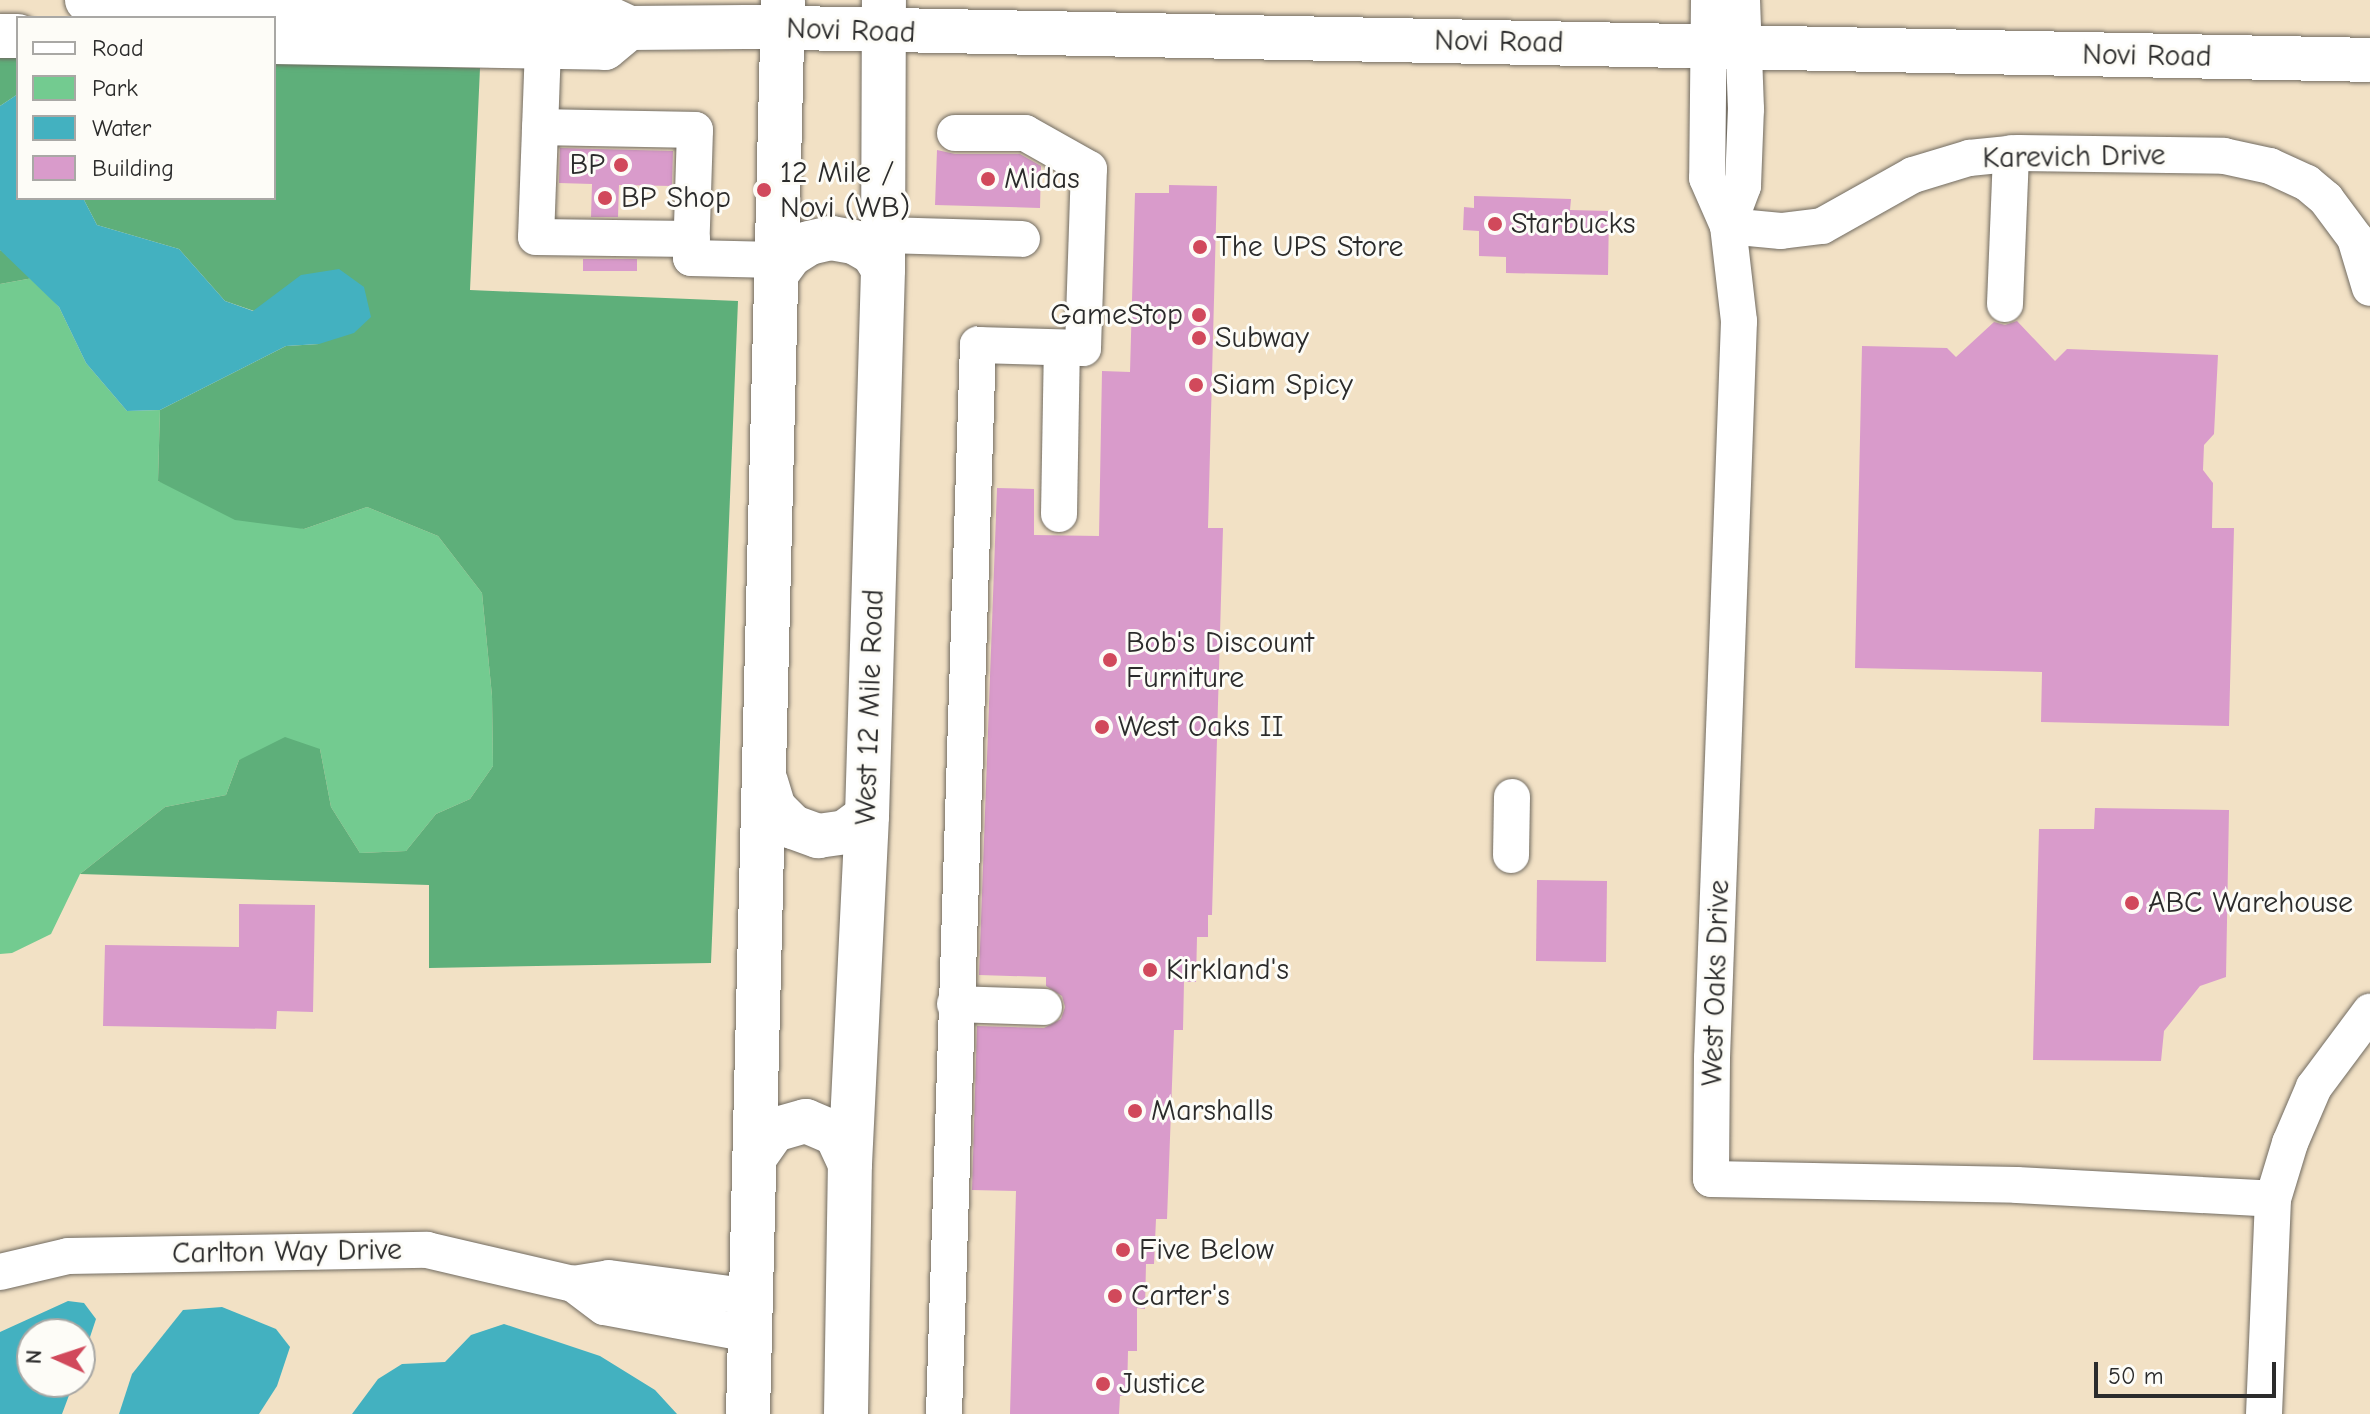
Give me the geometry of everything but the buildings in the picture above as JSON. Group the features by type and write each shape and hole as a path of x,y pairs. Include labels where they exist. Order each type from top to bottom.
{"main road":[{"name":"Novi Road","path":"87,0 595,12 629,28 783,15 884,16 1725,47 2370,60"},
{"path":"748,1414 783,15"},
{"name":"West 12 Mile Road","path":"846,1414 850,1164 867,816 883,252 884,16"},
{"path":"276,42 605,48 629,28"},
{"path":"776,267 809,243 831,238 854,242 873,253 883,252"},
{"path":"766,782 774,808 793,827 818,836 845,832 867,816"},
{"path":"755,1157 774,1130 806,1121 836,1134 850,1164"}],"street":[{"path":"1709,0 1725,47"},
{"path":"1725,47 1742,0"},
{"path":"543,47 536,237 692,239"},
{"name":"West Oaks Drive","path":"1725,47 1707,178 1728,226 1739,321 1738,427 1712,1058 1711,1179 2017,1185 2273,1199"},
{"path":"540,127 695,130 691,258 776,267"},
{"path":"944,1414 978,345 1083,348 1089,169 1025,133 955,133"},
{"path":"2005,304 2011,153"},
{"name":"Karevich Drive","path":"1728,226 1781,231 1822,226 1887,188 1927,170 1969,158 2011,153 2224,156 2270,166 2307,183 2337,210 2355,238 2370,288"},
{"path":"883,252 1022,239"},
{"path":"1059,514 1062,348"},
{"path":"1511,855 1512,797"},
{"path":"955,1004 1044,1007"},
{"path":"2264,1414 2273,1199 2290,1143 2314,1087 2338,1050 2370,1012"},
{"name":"Carlton Way Drive","path":"0,1272 68,1256 427,1250 573,1284 609,1278 751,1316"}],"green space":[{"path":"0,57 16,57 16,95 0,106"},
{"path":"276,63 480,68 470,290 738,301 711,963 429,968 429,885 80,874 165,807 226,795 239,760 285,737 320,749 331,807 360,853 406,851 436,814 470,799 493,766 492,696 482,593 438,536 367,507 304,529 235,520 158,481 160,410 286,346 319,344 272,299 254,311 225,301 179,249 97,225 84,200 276,200"},
{"path":"0,250 7,253 33,278 0,284"},
{"path":"33,278 59,307 86,363 127,411 160,410 158,481 304,529 367,507 438,536 482,593 492,696 493,766 470,799 436,814 406,851 360,853 331,807 320,749 239,760 226,795 165,807 80,874 51,934 12,953 0,954 0,284"}],"water":[{"path":"16,95 16,200 84,200 97,225 179,249 225,301 253,311 301,275 339,269 364,287 371,317 354,333 319,344 286,346 160,410 127,411 86,363 59,307 0,250 0,106"},
{"path":"68,1301 84,1303 95,1318 31,1318"},
{"path":"222,1307 276,1329 290,1347 277,1386 259,1414 119,1414 132,1374 183,1310"},
{"path":"504,1324 600,1356 655,1390 677,1414 352,1414 378,1379 402,1364 445,1362 471,1335"},
{"path":"16,1325 16,1398 68,1398 62,1414 0,1414 0,1332"}],"place":[{"name":"BP","path":"621,165"},
{"name":"Midas","path":"988,179"},
{"name":"12 Mile / Novi (WB)","path":"764,190"},
{"name":"BP Shop","path":"605,198"},
{"name":"Starbucks","path":"1495,224"},
{"name":"The UPS Store","path":"1200,247"},
{"name":"GameStop","path":"1199,315"},
{"name":"Subway","path":"1199,338"},
{"name":"Siam Spicy","path":"1196,385"},
{"name":"Bob's Discount Furniture","path":"1110,660"},
{"name":"West Oaks II","path":"1102,727"},
{"name":"ABC Warehouse","path":"2132,903"},
{"name":"Kirkland's","path":"1150,970"},
{"name":"Marshalls","path":"1135,1111"},
{"name":"Five Below","path":"1123,1250"},
{"name":"Carter's","path":"1115,1296"},
{"name":"Justice","path":"1103,1384"}]}
